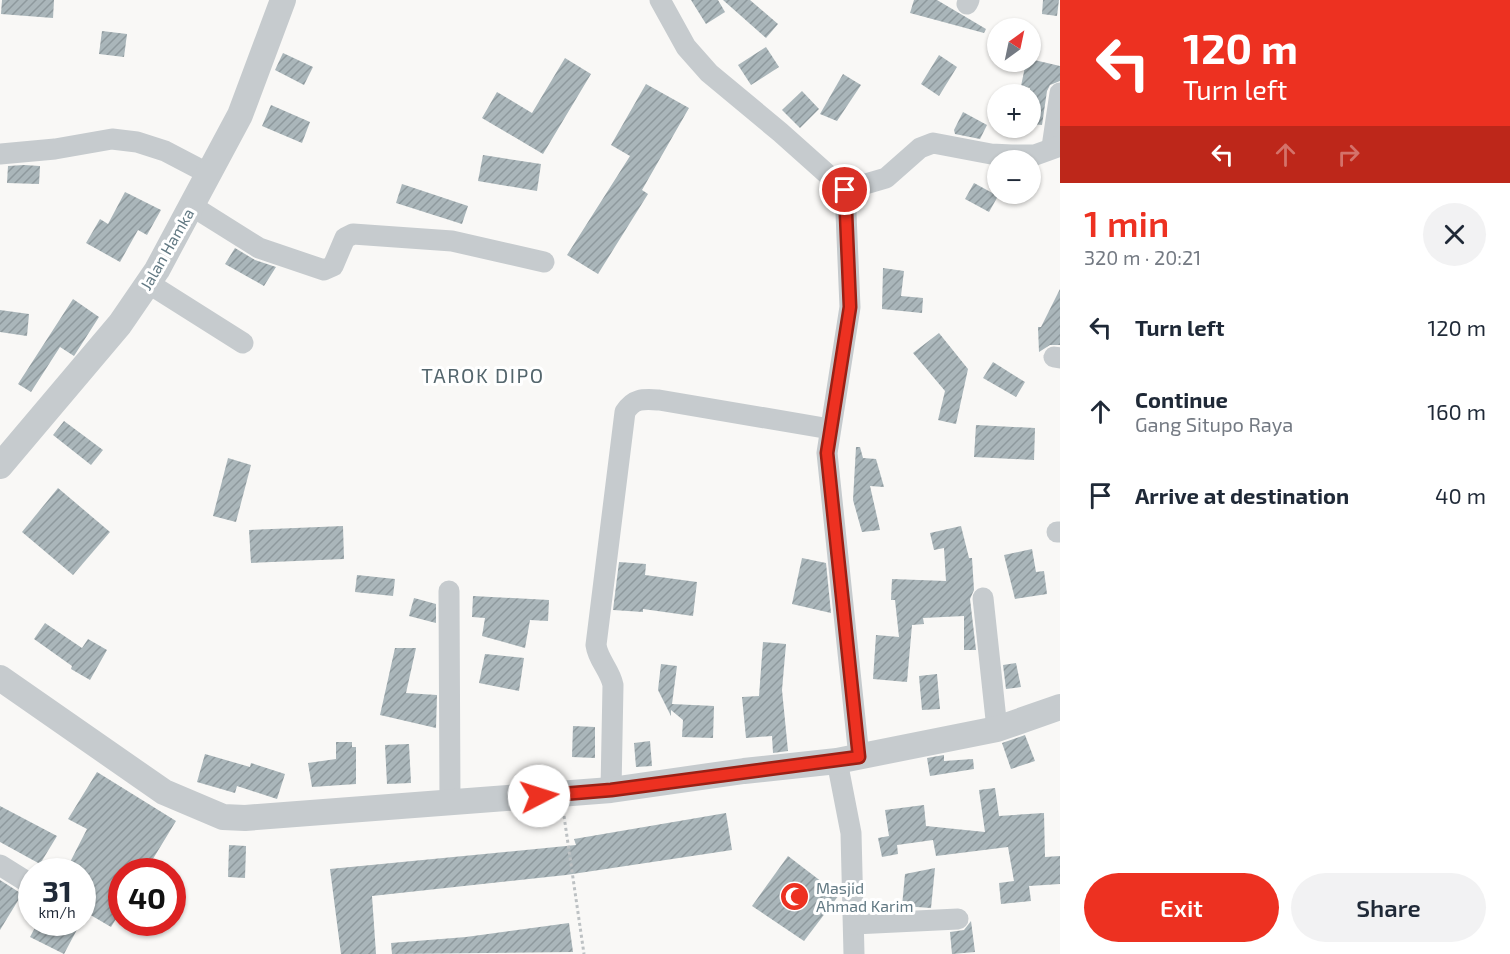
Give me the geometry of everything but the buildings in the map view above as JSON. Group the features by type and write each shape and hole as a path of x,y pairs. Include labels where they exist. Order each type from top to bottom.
{"street":[{"name":"Jalan Hamka","path":"0,466 120,324 148,283 240,115 283,0"},
{"path":"660,0 686,47 708,73 780,132 845,190 850,307 830,429 827,472 840,558 854,954"},
{"path":"845,190 886,178 920,148 933,143 991,154 1012,155 1035,155 1056,146 1060,93"},
{"path":"0,154 55,149 112,139 137,142 165,151 208,174"},
{"path":"192,206 259,248 324,270 333,266 345,238 353,234 452,241 544,262"},
{"path":"148,283 243,343"},
{"path":"611,790 613,685 597,653 596,645 625,412 630,403 642,399 659,400 830,429"},
{"path":"449,591 450,804"},
{"path":"983,598 997,729"},
{"path":"0,678 164,792 223,817 245,818 561,795 848,759 997,729 1060,707"},
{"path":"0,865 18,876"},
{"path":"854,924 958,919"}],"path":[{"path":"561,795 584,954"}],"place":[{"name":"Masjid Ahmad Karim","path":"795,897"}],"district":[{"name":"TAROK DIPO","path":"483,376"}],"route":[{"path":"539,796 611,790 744,771 837,762 859,757 840,558 827,472 827,453 850,307 849,222 845,190"}]}
